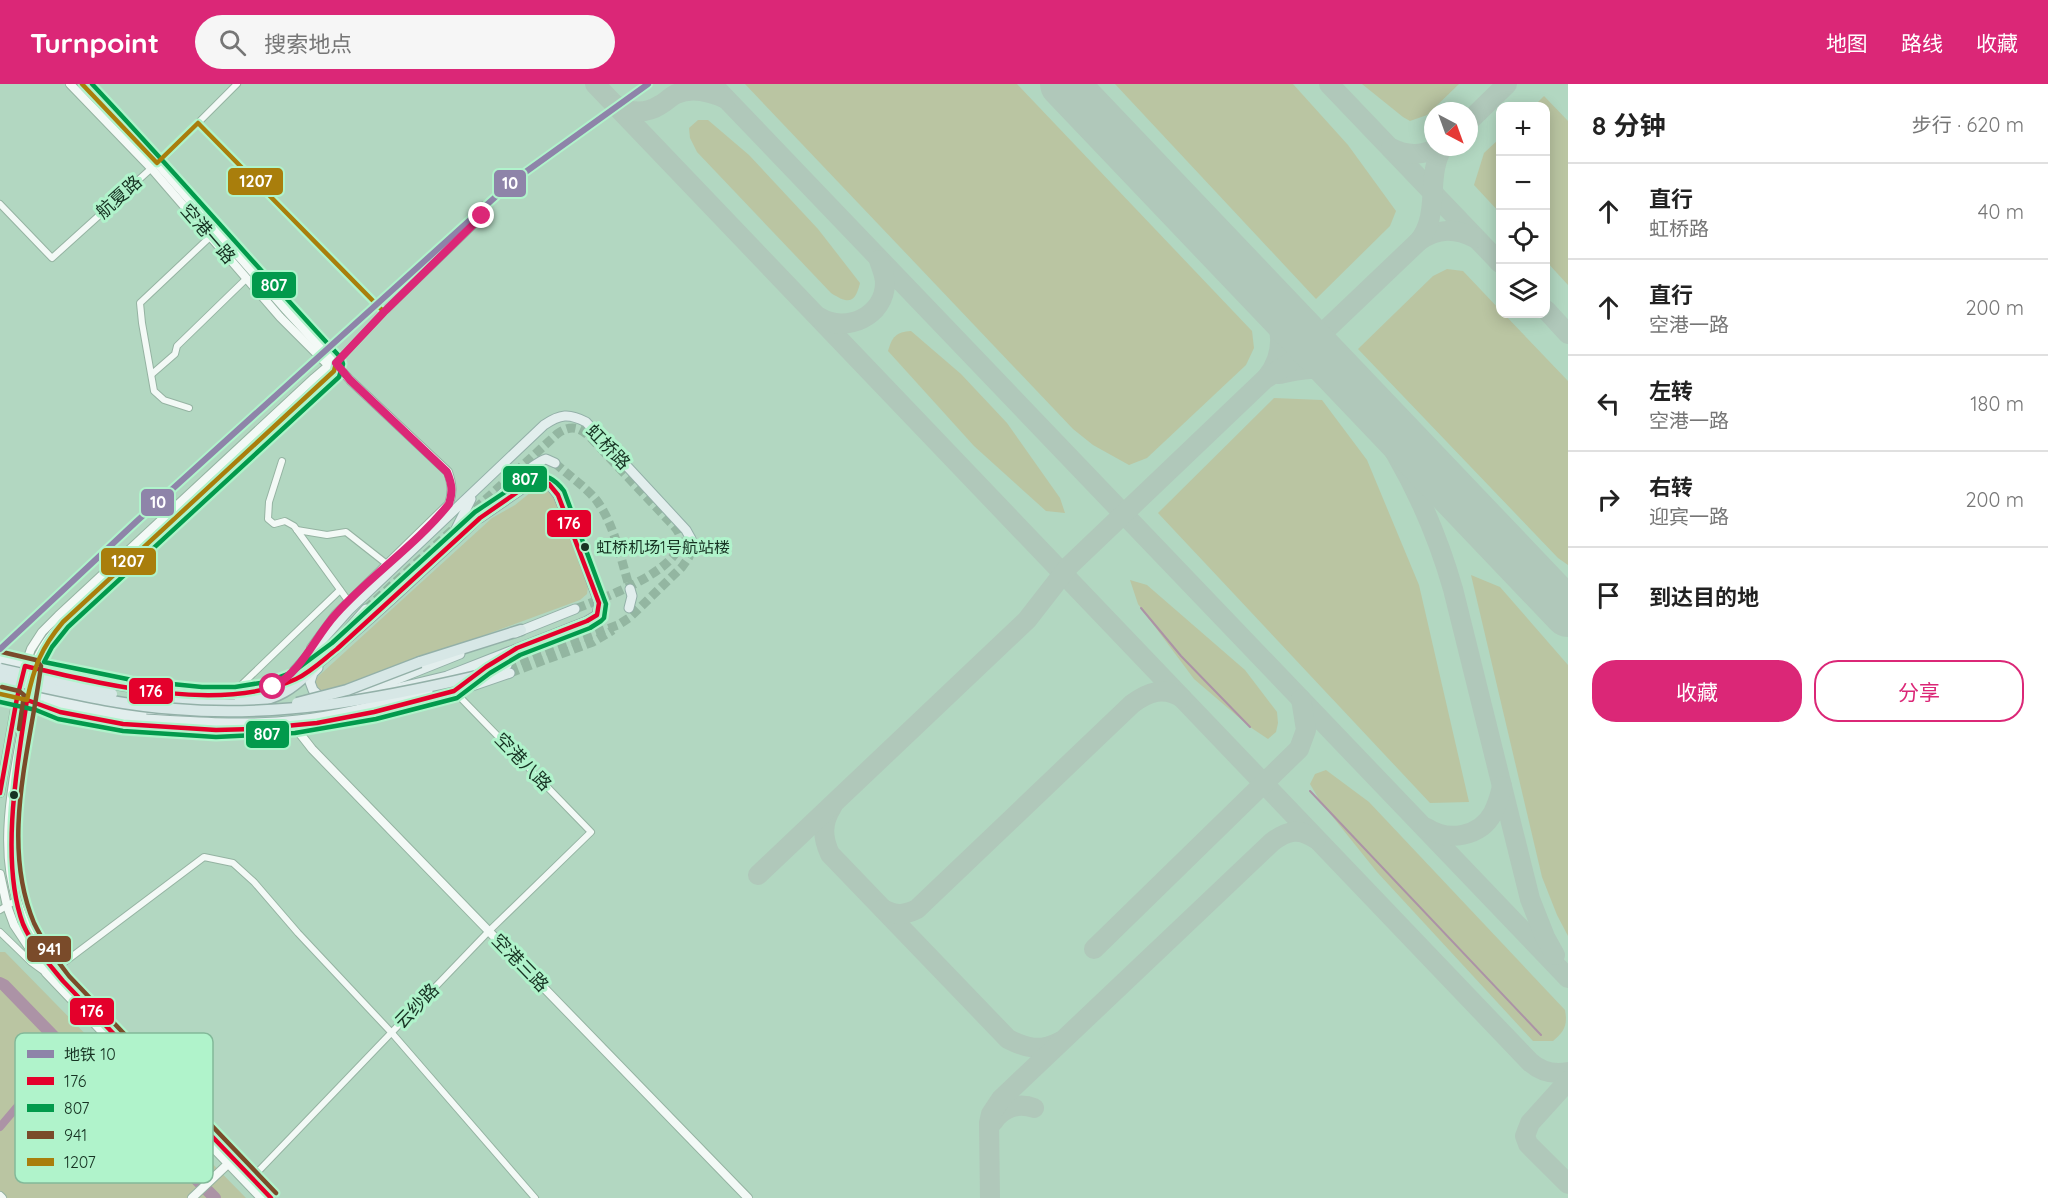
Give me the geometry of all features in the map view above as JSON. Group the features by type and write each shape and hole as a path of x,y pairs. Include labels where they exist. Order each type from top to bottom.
{"highway":[{"path":"234,711 326,697 420,662 521,630"},
{"path":"0,669 101,692 168,701 238,704 274,697 294,685 313,669"},
{"path":"0,678 142,706 175,710 265,711 319,707 422,689 477,676"},
{"path":"206,704 248,697 269,688"}],"main road":[{"name":"空港一路","path":"70,84 154,166 210,237 300,338 350,380 447,472 453,495 449,504 336,614 305,659"},
{"name":"空港一路","path":"82,84 286,310 333,367"},
{"path":"0,793 29,667 31,649 42,632 333,367"},
{"name":"虹桥路","path":"269,688 289,676 349,610 544,424 562,415 570,415 586,422 686,530 692,547"},
{"path":"0,659 141,690 230,695 269,688 297,679 327,657 480,518 538,461 546,459 555,463"},
{"path":"0,694 22,699 186,715 297,712 447,676 593,618 599,610 599,603 558,495 549,484 532,482 480,518"},
{"path":"447,548 473,494"},
{"path":"629,608 632,596 630,589"},
{"path":"305,659 366,609 313,669"},
{"path":"327,657 313,673 310,682 318,696 325,701 341,702 575,609"},
{"path":"454,691 517,648"},
{"path":"508,669 454,691 374,712 294,726 216,730 123,723 60,712 38,699 146,719 215,722 296,720 374,706 508,669"},
{"path":"22,699 7,821 7,858 15,901 23,923 50,971"},
{"name":"空港三路","path":"294,726 312,749 748,1198"},
{"path":"0,874 3,908 23,942 109,1033"},
{"path":"213,1143 249,1181 261,1198"},
{"path":"213,1178 230,1161"},
{"path":"249,1181 271,1198"},
{"path":"192,1198 208,1183"}],"street":[{"name":"航夏路","path":"0,204 52,258 154,166 237,84"},
{"path":"198,123 384,312"},
{"path":"333,367 384,312 480,219 485,211 484,205"},
{"path":"189,408 164,400 154,391 140,303 210,237"},
{"path":"152,374 175,354 177,346 246,279"},
{"path":"282,461 269,502 268,519 274,524 285,521 297,530 349,602"},
{"path":"297,530 327,535 346,532 388,565"},
{"path":"230,695 340,590"},
{"name":"空港八路","path":"454,691 591,832"},
{"name":"云纱路","path":"249,1181 489,931 591,832"},
{"path":"0,932 31,962 50,971 204,857 233,863 254,882 298,933 391,1032 535,1198"},
{"path":"3,908 15,901"}],"green space":[{"path":"745,84 1017,84 1252,331 1254,348 1246,365 1147,458 1129,465 1093,445 1073,429"},
{"path":"1115,84 1293,84 1348,145 1396,211 1390,226 1316,299"},
{"path":"1362,84 1459,84 1440,102 1424,102 1424,116 1410,121"},
{"path":"1544,96 1550,102 1538,102"},
{"path":"1550,102 1568,121 1568,285 1550,265"},
{"path":"698,120 708,120 749,155 818,229 860,283 853,298 846,300 831,293 697,152 690,138 689,128"},
{"path":"1496,142 1496,209 1474,185 1484,153"},
{"path":"1447,269 1463,271 1496,306 1496,318 1508,318 1568,381 1568,565 1558,558 1358,349 1433,276"},
{"path":"911,331 961,374 1007,423 1060,498 1065,513 1046,511 974,446 888,351 895,336"},
{"path":"1274,398 1322,400 1367,460 1419,585 1469,802 1430,803 1158,513"},
{"path":"545,489 557,499 588,586 587,594 580,600 324,694 312,682 492,518 515,505 531,492"},
{"path":"1471,575 1500,587 1568,665 1568,936 1542,877"},
{"path":"1130,580 1147,585 1245,670 1277,712 1276,732 1268,739 1250,727 1194,679 1138,604"},
{"path":"1326,770 1369,802 1565,1010 1564,1028 1553,1041 1533,1041 1377,872 1320,801 1310,784 1315,774"},
{"path":"0,952 5,952 84,1033 15,1033 15,1183 213,1183 213,1164 246,1198 0,1198"}],"waterway":[{"path":"1141,608 1181,656 1250,727"},
{"path":"1310,791 1541,1035"},
{"path":"0,983 50,1033"},
{"path":"0,1127 15,1109"},
{"path":"200,1183 215,1198"}],"taxiway":[{"path":"595,84 1530,1062 1548,1072 1568,1072"},
{"path":"712,84 1568,978"},
{"path":"1329,84 1496,259"},
{"path":"1478,112 1507,84"},
{"path":"616,105 627,110 644,111 655,108 676,94 688,91 708,92 726,99"},
{"path":"1391,148 1404,153 1424,153"},
{"path":"758,875 1027,620 1069,566 1265,379 1288,364 1311,344 1419,241 1430,219 1435,170 1439,156"},
{"path":"1419,241 1433,234 1447,231 1460,232 1475,238"},
{"path":"819,317 841,324 862,319 871,313 883,295 885,283 879,260"},
{"path":"1267,377 1278,358 1280,348 1277,318 1268,298"},
{"path":"1550,314 1568,334"},
{"path":"1279,374 1315,369 1330,371 1345,380 1379,426 1405,470 1427,516 1453,589 1530,899 1555,955"},
{"path":"1504,545 1568,597"},
{"path":"883,909 900,914 917,909 1132,704 1144,696 1162,691 1182,698"},
{"path":"1094,949 1299,749 1306,730 1301,699"},
{"path":"1427,828 1444,835 1454,836 1472,832 1487,821 1493,813 1502,786"},
{"path":"832,807 824,830 830,854 1008,1039 1033,1048 1046,1047 1059,1042"},
{"path":"990,1198 989,1123 991,1114 1001,1099 1272,842 1283,835 1294,832 1304,833 1316,839"},
{"path":"1568,1081 1530,1123 1525,1136 1528,1144 1568,1184"},
{"path":"993,1122 1001,1113 1016,1106 1034,1108"}],"runway":[{"path":"1064,84 1568,613"}],"tunnel":[{"path":"366,609 557,434 570,428 582,431 590,437 673,525 680,537 678,549 669,561 655,572 620,591 575,609"},
{"path":"555,463 588,491 603,511 617,544 630,589"},
{"path":"507,665 618,625 629,618 682,567 692,547"},
{"path":"510,673 593,642 613,630"}],"metro line":[{"name":"10","path":"0,649 137,521 513,181 648,84"}],"transit line":[{"name":"1207","path":"0,694 27,700 39,658 63,622 334,371 336,363 384,312 198,123 157,163 82,84"},
{"name":"807","path":"0,702 36,710 58,719 123,731 216,737 295,733 376,719 457,698 490,673 520,655 590,628 604,618 606,604 564,491 550,478 531,475 475,512 332,643 293,672 266,682 235,687 202,687 132,680 44,662 52,647 68,627 339,377 343,364 341,358 92,84"},
{"name":"176","path":"0,793 25,666 90,681 161,692 197,695 233,694 266,689 307,673 337,649 480,518 532,482 549,484 558,495 599,603 597,615 517,648 454,691 374,712 317,723 216,730 123,724 60,712 27,700 13,813 13,872 16,899 23,924 41,954 63,981 113,1033"},
{"name":"941","path":"2,652 36,660 41,666 25,763 18,828 19,860 24,892 34,923 50,950 69,976 123,1033"},
{"name":"941","path":"2,687 19,691 24,695 19,729"},
{"name":"941","path":"213,1127 276,1193"},
{"name":"176","path":"213,1137 271,1198"}],"place":[{"name":"虹桥机场1号航站楼","path":"585,547"}],"route":[{"path":"273,687 289,676 305,659 336,614 443,512 453,495 447,472 350,380 336,363 384,312 482,216"}]}
